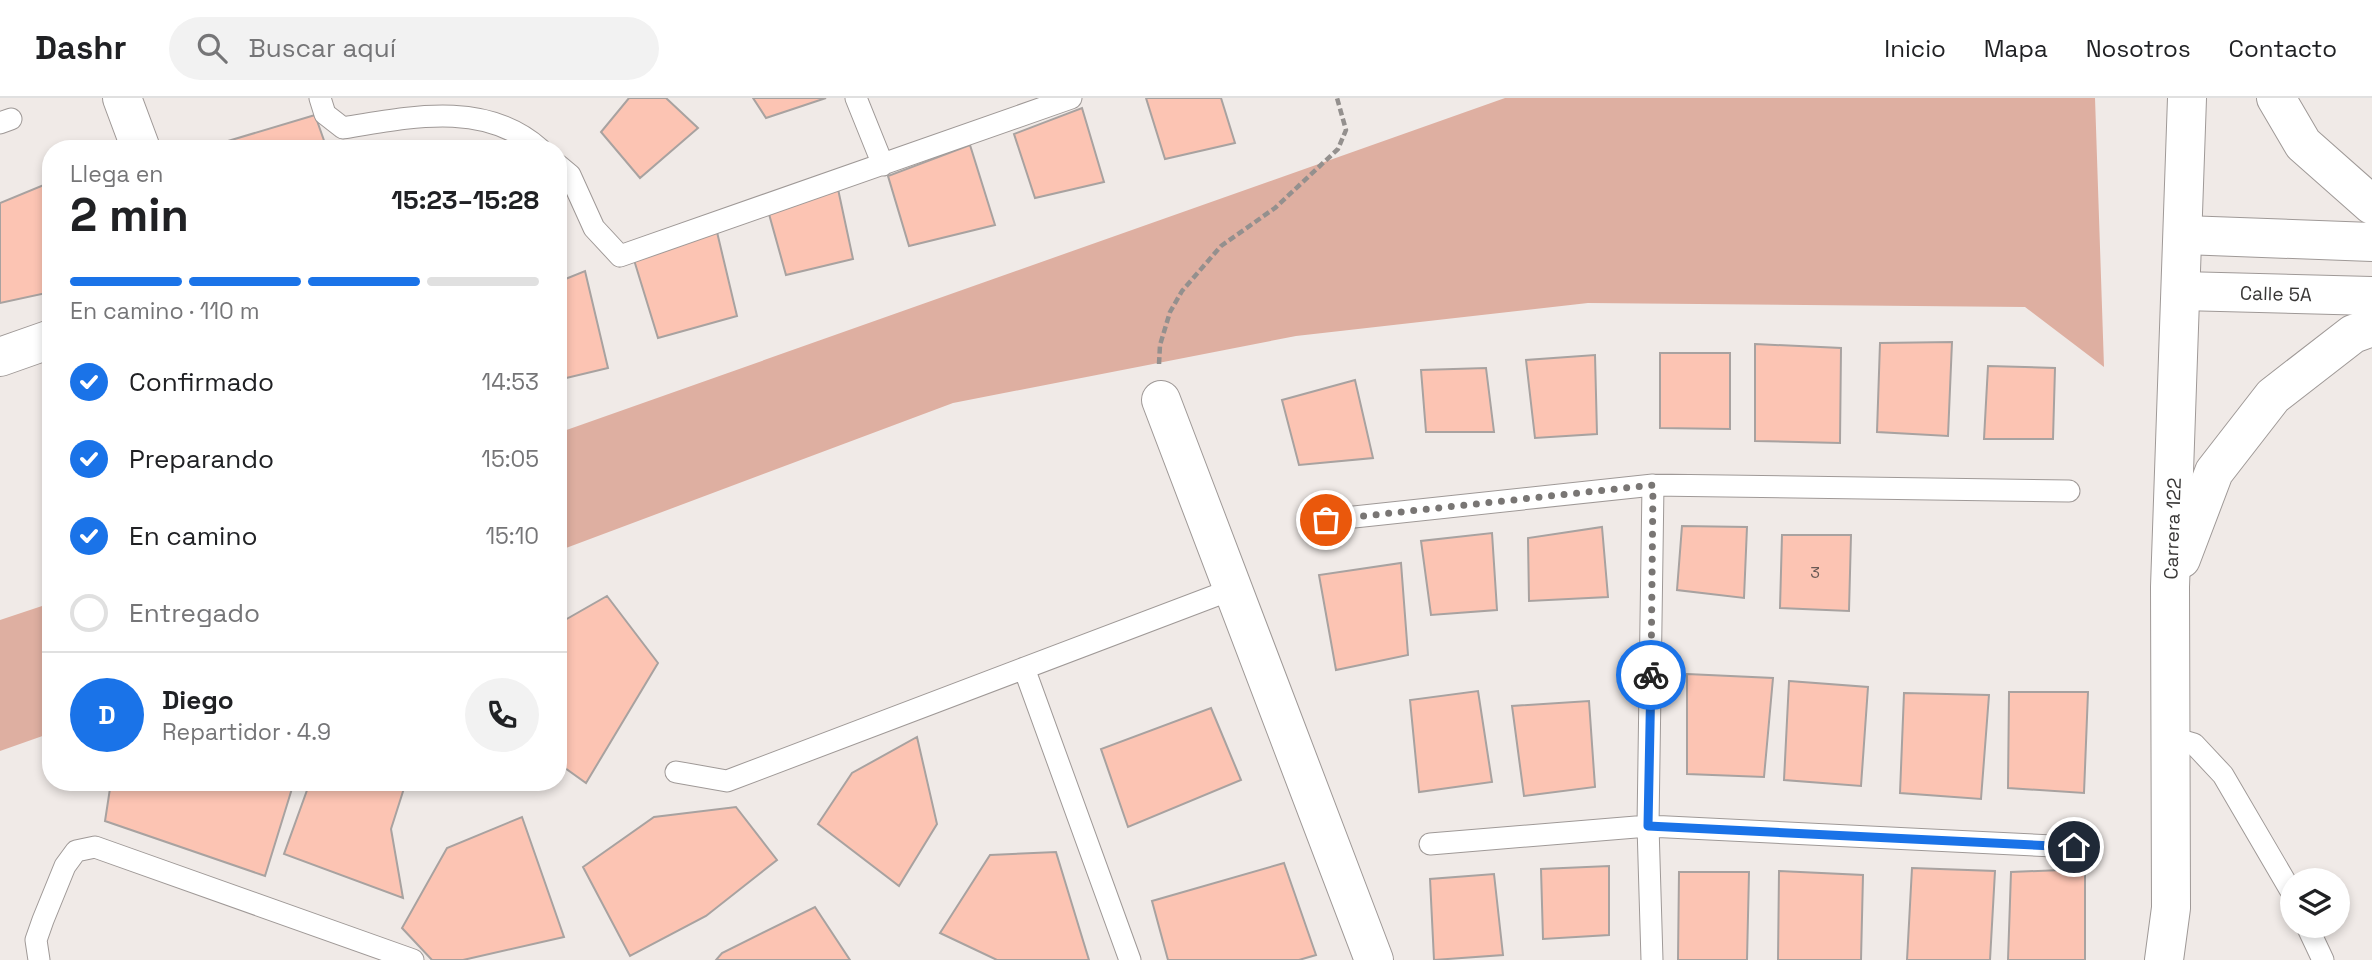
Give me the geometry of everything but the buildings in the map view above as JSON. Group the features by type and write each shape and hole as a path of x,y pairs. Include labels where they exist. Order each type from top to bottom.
{"street":[{"path":"122,98 138,140"},
{"name":"Carrera 122","path":"2164,960 2171,908 2170,587 2187,98"},
{"path":"2276,98 2303,144 2372,205"},
{"path":"2184,235 2372,242"},
{"name":"Calle 5A","path":"2182,291 2372,296"},
{"path":"2170,587 2214,472 2273,396 2353,334 2372,327"},
{"path":"0,357 42,342"},
{"path":"1161,400 1374,960"}],"lane":[{"path":"320,98 325,114 344,128 408,117 474,116 530,140"},
{"path":"856,98 883,165"},
{"path":"567,172 594,229 620,256 1071,98"},
{"path":"1326,520 1653,485 2069,491"},
{"path":"1652,960 1648,826 1653,485"},
{"path":"676,772 727,781 1233,589"},
{"path":"1024,668 1130,960"},
{"path":"2170,737 2194,744 2223,775 2280,872"},
{"path":"1430,844 1648,826 2074,847"},
{"path":"39,960 36,940 65,866 76,851 95,846 413,960"},
{"path":"2313,938 2323,960"}],"path":[{"path":"1161,400 1160,345 1170,312 1182,291 1221,246 1275,208 1338,149 1346,131 1337,98"}],"shaded area":[{"path":"1505,98 2095,98 2104,367 2025,307 1588,303 1296,336 953,403 567,548 567,430"},
{"path":"42,606 42,736 0,751 0,620"}],"way so far":[{"path":"1326,520 1653,485 1651,675"}],"route":[{"path":"1651,675 1648,826 2074,847"}]}
